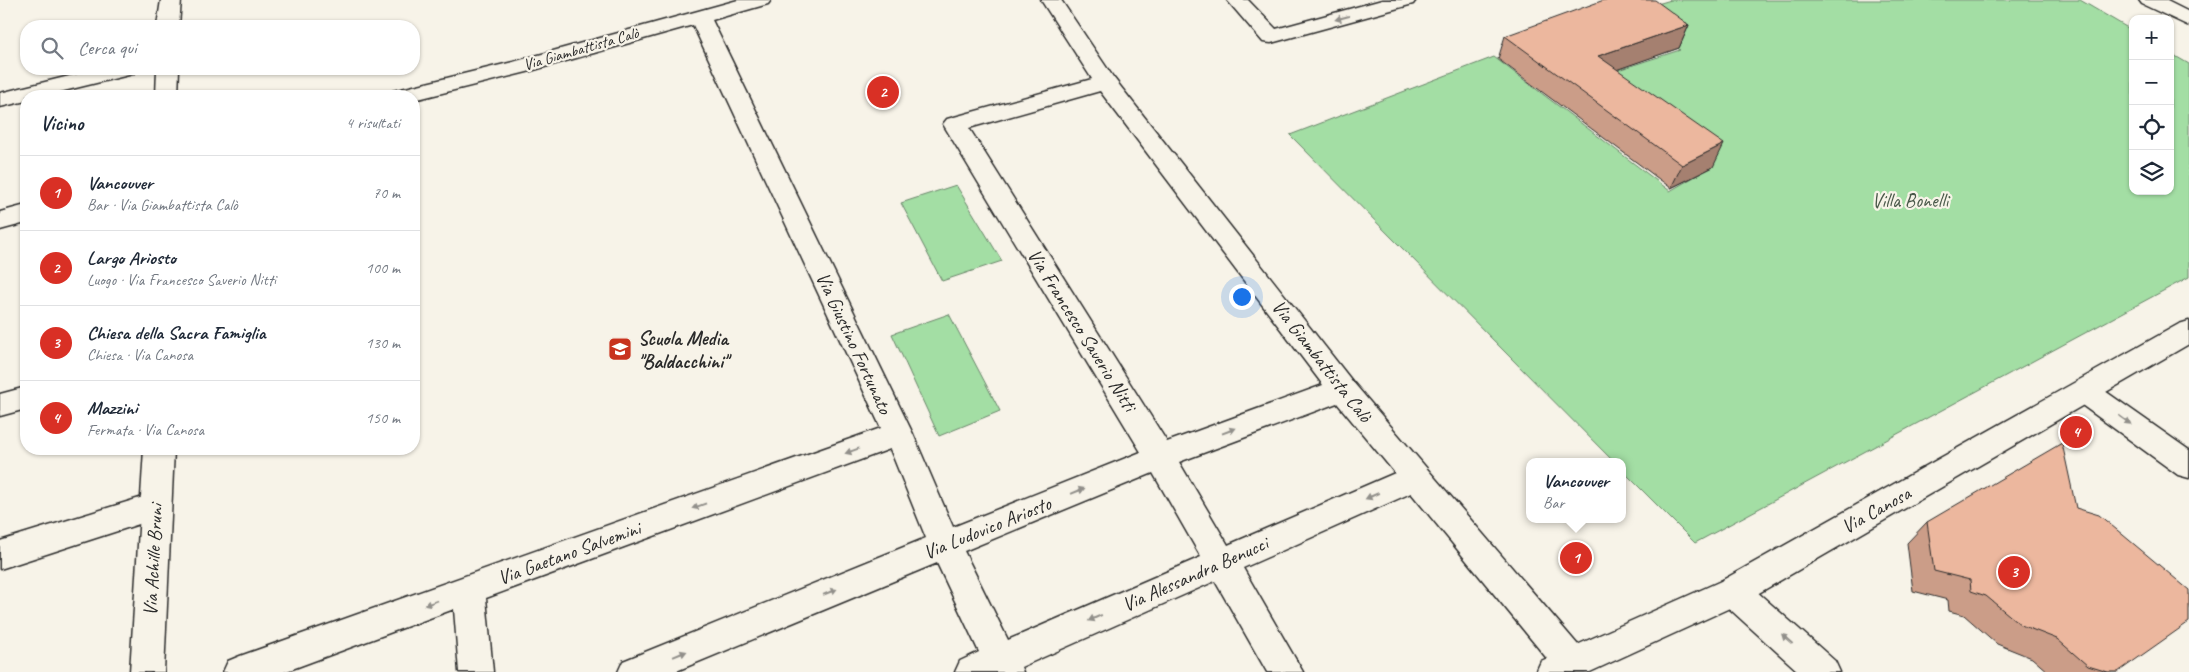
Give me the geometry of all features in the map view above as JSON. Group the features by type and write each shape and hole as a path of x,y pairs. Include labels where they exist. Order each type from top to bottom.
{"street":[{"path":"169,20 171,0"},
{"name":"Via Giambattista Calò","path":"420,91 520,67 761,0"},
{"name":"Via Giambattista Calò","path":"1051,0 1105,82 1342,388 1417,477 1563,668"},
{"path":"1237,0 1271,37 1406,0"},
{"path":"2149,0 2189,20"},
{"name":"Via Giustino Fortunato","path":"699,16 898,434 945,545 993,668"},
{"path":"40,90 101,75"},
{"path":"167,90 168,75"},
{"name":"Via Francesco Saverio Nitti","path":"1105,82 955,124 1160,457 1286,672"},
{"path":"0,100 20,95"},
{"path":"0,221 20,216"},
{"name":"Via Canosa","path":"1563,668 1733,591 2085,392 2189,330"},
{"name":"Via Ludovico Ariosto","path":"635,672 1160,457 1342,388"},
{"path":"2085,392 2189,466"},
{"path":"0,405 20,400"},
{"name":"Via Gaetano Salvemini","path":"240,672 898,434"},
{"name":"Via Achille Bruni","path":"147,672 159,455"},
{"name":"Via Alessandra Benucci","path":"993,668 1222,562 1417,477"},
{"path":"0,555 156,506"},
{"path":"469,589 476,672"},
{"path":"1733,591 1823,672"}],"green space":[{"name":"Villa Bonelli","path":"1671,0 2080,0 2129,29 2129,195 2174,195 2174,55 2189,64 2189,277 1695,543 1626,474 1626,458 1610,458 1290,135 1494,57 1670,191 1711,167 1590,79 1680,50 1633,11"},
{"path":"956,185 1002,261 942,281 901,203"},
{"path":"949,314 1000,411 939,436 892,334"}],"building":[{"path":"1604,0 1655,0 1689,25 1598,56 1724,144 1682,165 1505,36"},
{"path":"2062,443 2076,508 2099,515 2189,590 2189,622 2118,672 2108,672 2088,666 2057,639 2021,625 1986,596 1971,591 1970,580 1934,571 1927,522"}],"place":[{"name":"Largo Ariosto","path":"883,92"},
{"name":"Scuola Media \"Baldacchini\"","path":"620,349"},
{"name":"Mazzini","path":"2076,432"},
{"name":"Vancouver","path":"1576,558"},
{"name":"Chiesa della Sacra Famiglia","path":"2014,572"}]}
